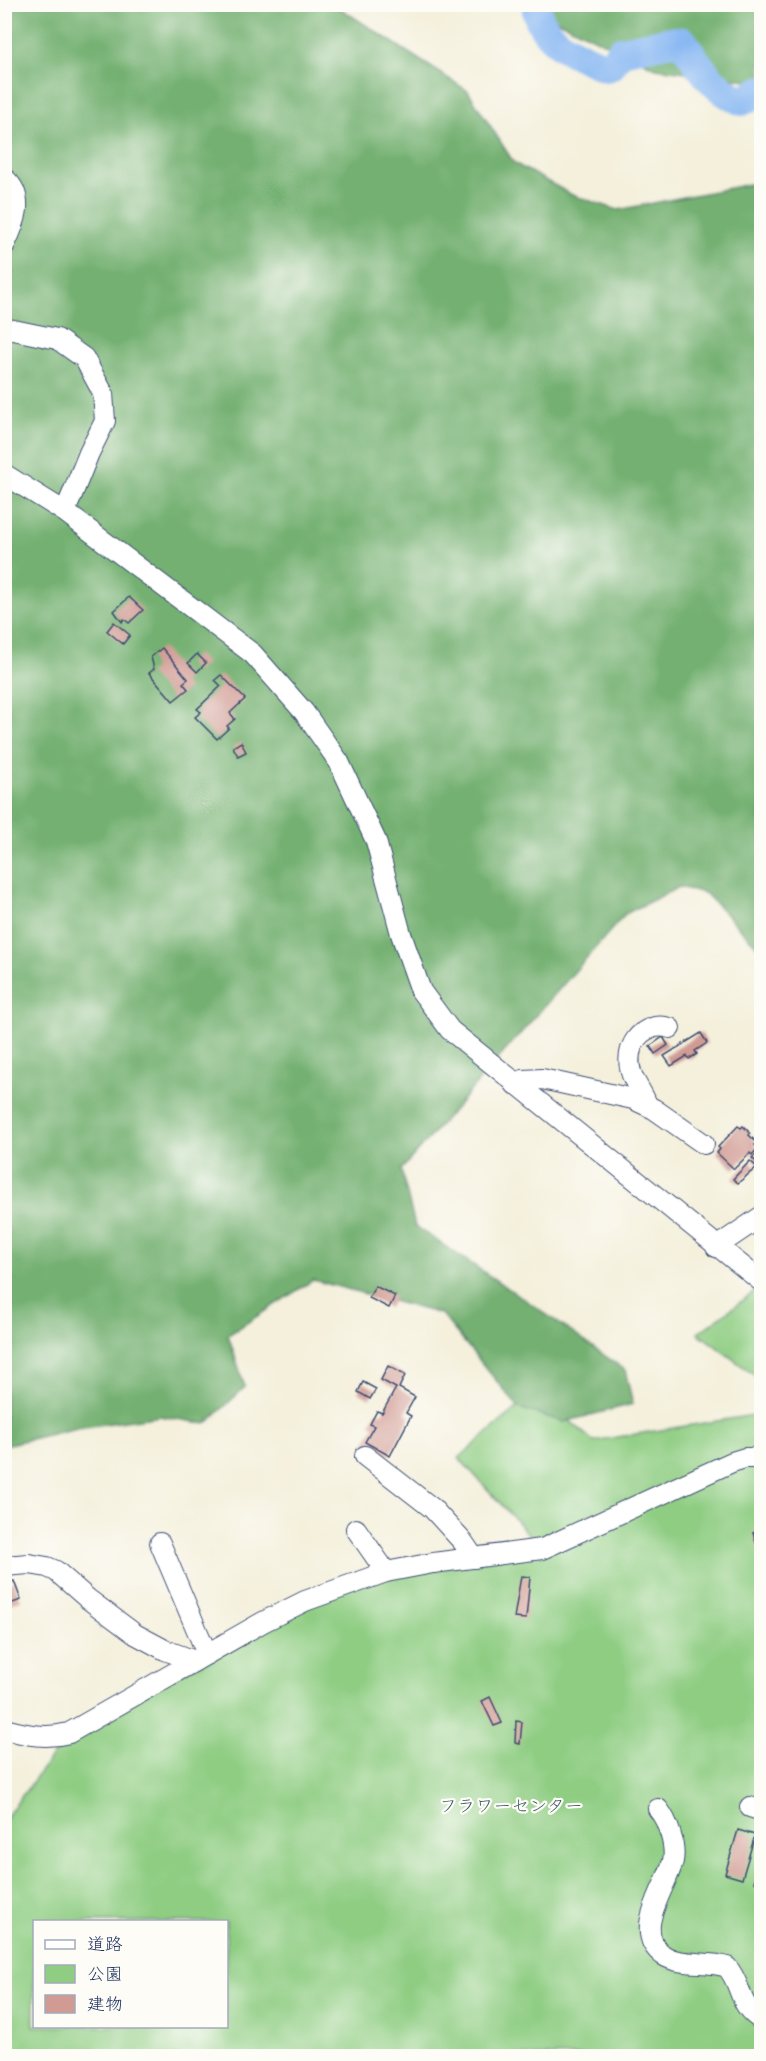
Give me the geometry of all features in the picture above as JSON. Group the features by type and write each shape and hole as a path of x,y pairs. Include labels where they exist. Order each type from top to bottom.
{"street":[{"path":"4,178 13,189 17,208 17,214 4,246"},
{"path":"4,328 57,339 84,358 103,393 105,421 65,512"},
{"path":"4,474 65,512 254,654 304,712 339,762 376,842 401,934 421,991 450,1030 762,1282"},
{"path":"647,1105 644,1094 632,1074 630,1058 636,1036 658,1024 670,1028"},
{"path":"515,1084 524,1080 542,1079 633,1099 647,1105 704,1144"},
{"path":"716,1247 762,1216"},
{"path":"365,1456 432,1508 463,1542 474,1558"},
{"path":"4,1729 34,1736 54,1737 69,1733 263,1622 305,1601 386,1572 542,1549 732,1462 745,1458 762,1458"},
{"path":"356,1529 386,1572"},
{"path":"160,1543 201,1657"},
{"path":"4,1566 29,1564 56,1571 88,1599 135,1634 165,1650 201,1657"},
{"path":"658,1809 665,1817 673,1850 673,1860 650,1917 653,1943 664,1955 678,1960 727,1967 736,1978 739,1994 745,2005 754,2016 762,2020"}],"green space":[{"path":"4,5 335,5 468,91 514,163 572,195 618,210 761,182 761,950 705,893 679,887 625,914 401,1170 415,1226 625,1370 633,1404 564,1422 519,1408 441,1314 313,1280 228,1335 245,1387 206,1424 160,1416 77,1428 5,1445"},
{"path":"535,5 761,5 761,82 656,68 544,14"},
{"path":"761,1287 761,1380 698,1333"},
{"name":"フラワーセンター","path":"536,1391 593,1441 761,1414 761,2056 5,2056 4,1820 69,1733 354,1582 541,1548 459,1458"}],"building":[{"path":"4,269 12,273 7,283 4,281"},
{"path":"129,597 143,610 129,623 124,619 122,622 114,611"},
{"path":"114,622 130,635 123,644 107,631"},
{"path":"162,648 188,679 183,683 188,689 173,701 149,673 154,669 151,657"},
{"path":"197,654 206,663 197,672 188,663"},
{"path":"221,675 245,699 230,713 235,719 217,739 195,717 201,712 197,709 221,686 215,680"},
{"path":"241,742 246,752 238,756 233,747"},
{"path":"701,1033 707,1043 695,1051 697,1054 689,1059 687,1056 671,1066 664,1056"},
{"path":"663,1037 668,1045 655,1054 650,1046"},
{"path":"738,1126 741,1128 743,1126 750,1133 749,1135 757,1143 755,1145 758,1148 734,1169 717,1153 720,1149 718,1147"},
{"path":"762,1148 762,1167 752,1158"},
{"path":"750,1161 757,1167 738,1183 733,1179"},
{"path":"375,1286 395,1296 389,1308 369,1298"},
{"path":"388,1366 405,1375 399,1388 415,1397 406,1413 411,1416 390,1456 365,1442 374,1426 370,1424 377,1411 382,1413 396,1388 381,1380"},
{"path":"363,1382 376,1389 370,1399 358,1392"},
{"path":"757,1531 762,1544 757,1546 753,1533"},
{"path":"521,1576 530,1577 526,1619 514,1618"},
{"path":"14,1581 21,1600 4,1606 4,1584"},
{"path":"490,1697 502,1723 494,1726 482,1701"},
{"path":"516,1721 522,1722 520,1744 515,1743"},
{"path":"738,1830 755,1835 742,1879 725,1874"},
{"path":"762,1858 762,1884 754,1882"}],"waterway":[{"path":"536,4 544,28 552,37 572,52 606,67 610,66 621,51 672,41 683,42 708,76 732,96 742,101 762,90"}]}
